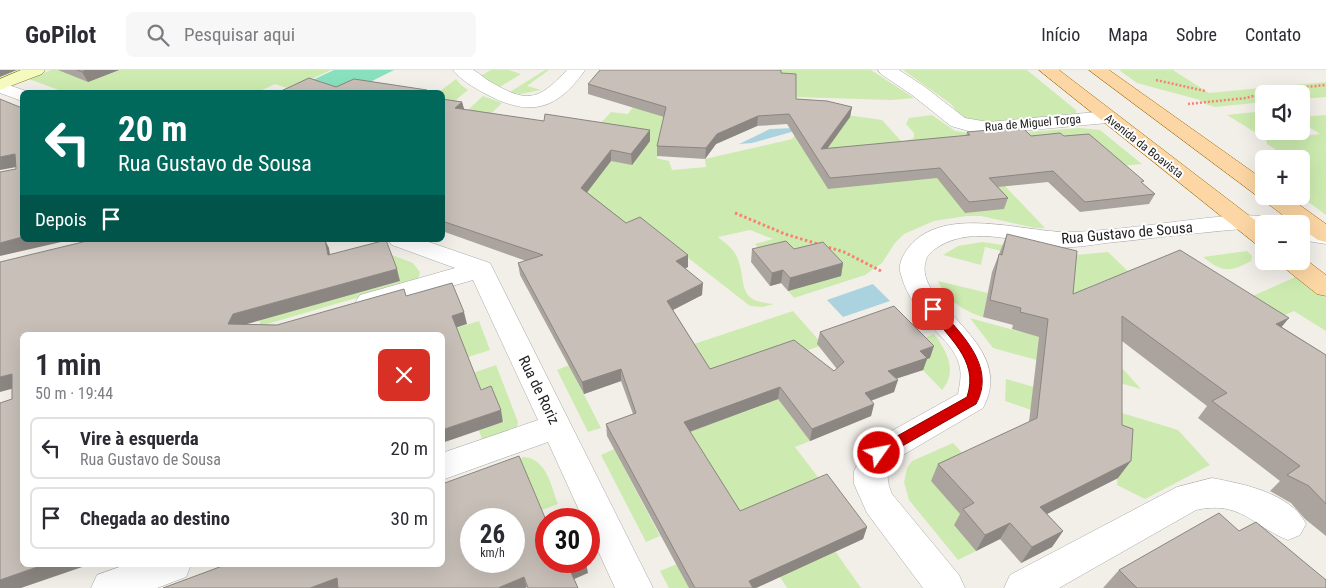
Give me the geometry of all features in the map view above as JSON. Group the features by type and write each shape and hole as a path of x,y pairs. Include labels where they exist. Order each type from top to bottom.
{"main road":[{"name":"Avenida da Boavista","path":"1048,70 1255,232"},
{"path":"1098,70 1255,183"},
{"path":"1284,205 1326,236"},
{"path":"1303,270 1326,288"}],"street":[{"path":"0,86 36,70"},
{"path":"462,70 470,78 497,93 531,103 546,98 576,70"},
{"name":"Rua de Miguel Torga","path":"886,70 923,94 950,119 974,128 1107,117"},
{"path":"0,86 20,95"},
{"path":"1241,221 1255,222"},
{"name":"Rua Gustavo de Sousa","path":"946,588 879,503 872,484 871,471 879,453 972,400 976,389 976,369 970,356 964,346 923,297 917,286 912,267 914,257 922,247 954,232 972,230 1056,240 1241,221"},
{"path":"1310,233 1326,236"},
{"path":"406,242 480,269"},
{"path":"346,307 480,269"},
{"name":"Rua de Roriz","path":"480,269 634,588"},
{"path":"445,466 556,426"},
{"path":"1022,588 1190,497 1212,492 1251,500 1288,524"},
{"path":"110,588 168,567"}],"path":[{"path":"1148,78 1204,91"},
{"path":"1203,102 1246,98 1277,90 1326,85"},
{"path":"734,213 753,219 784,234 844,252 888,275"}],"green space":[{"path":"51,70 331,70 290,89 275,84 262,90 59,90 29,79"},
{"path":"334,70 394,70 354,90 336,90 302,85"},
{"path":"491,70 509,70 521,74 498,88 480,76"},
{"path":"545,70 549,70 527,86 541,90 520,94 510,92"},
{"path":"658,70 731,70 670,146 656,158 669,161 672,170 706,167 705,159 792,139 798,131 833,113 882,120 902,142 914,138 914,133 906,124 909,118 932,115 955,131 984,135 1080,128 1100,130 1142,164 1110,167 964,143 1045,228 1035,228 981,216 934,221 904,234 895,243 882,263 865,275 794,298 788,291 840,275 766,258 755,244 773,239 750,230 718,237 731,248 737,257 748,294 753,299 774,304 763,307 750,306 646,225 627,235 537,138 598,126 611,112 628,114"},
{"path":"775,70 871,70 914,98 891,100 795,97"},
{"path":"903,70 1027,70 1076,110 1076,113 980,123 968,121 951,104"},
{"path":"1119,70 1173,70 1209,93 1255,89 1255,103 1215,107 1200,100 1137,83"},
{"path":"456,79 468,90 445,109 445,90 442,90"},
{"path":"1326,82 1326,97 1310,98 1310,85 1294,85"},
{"path":"483,96 502,103 474,130 450,126"},
{"path":"1255,112 1255,132 1227,115"},
{"path":"1326,115 1326,215 1310,203 1310,150 1275,150 1267,144 1266,140 1310,140 1310,135 1320,134 1310,128 1310,116"},
{"path":"982,242 1075,255 1108,252 1129,272 1087,288 1080,292 1070,304 1068,268 985,247 981,265 943,255 958,246"},
{"path":"379,250 413,263 420,272 418,280 260,326 259,314"},
{"path":"1247,251 1252,256 1251,261 1231,269 1215,266 1203,257"},
{"path":"1298,276 1326,298 1326,331 1294,311 1281,317 1250,297"},
{"path":"938,281 988,293 983,317 969,312 956,304 945,294"},
{"path":"793,311 823,345 788,357 765,382 810,441 795,447 824,485 738,522 683,434 762,404 724,398 688,346"},
{"path":"970,318 1054,341 1053,351 1124,370 1141,389 993,348"},
{"path":"479,321 490,350 453,362 445,338 445,332 443,332"},
{"path":"934,334 943,347 950,369 947,383 942,390 916,363 930,358 914,342"},
{"path":"496,365 518,422 517,427 483,443 479,430 504,422 494,399 484,402 473,373"},
{"path":"569,365 601,428 588,432 557,370"},
{"path":"1006,379 1034,387 1031,410 1005,401"},
{"path":"1122,413 1178,430 1210,465 1145,499 1117,485"},
{"path":"953,443 971,462 964,508 976,551 958,560 909,500 904,482 907,468 912,461"},
{"path":"614,449 660,536 646,542 601,455"},
{"path":"524,457 532,459 543,468 558,504 547,508 538,508 516,459"},
{"path":"835,551 861,588 787,588 780,577"},
{"path":"677,564 689,588 669,588 660,571"}],"water":[{"path":"794,128 795,131 752,143 739,144 770,129"},
{"path":"873,284 890,301 843,317 827,300"}],"building":[{"path":"600,70 781,70 781,73 796,74 796,99 827,101 852,107 821,149 970,135 967,132 1022,127 1031,136 1060,133 1064,136 1089,134 1144,181 1141,182 1155,194 1085,202 1053,171 989,178 1008,198 969,202 940,168 830,178 789,114 758,116 717,134 706,148 657,146 666,107 588,84"},
{"path":"309,78 336,87 354,79 427,90 283,90"},
{"path":"0,99 20,107 20,238 0,243 0,172 16,169 15,154 0,157"},
{"path":"445,99 462,102 455,108 544,121 545,114 650,130 631,154 611,150 581,188 626,223 640,217 688,255 676,261 703,283 667,301 710,369 794,340 834,371 844,362 820,332 894,306 934,346 920,351 927,358 888,371 898,380 865,393 874,404 812,429 780,387 684,422 740,511 827,474 867,527 749,581 753,588 695,588 606,424 636,413 621,369 582,382 518,263 543,255 445,222"},
{"path":"1007,234 1077,251 1073,294 1180,250 1289,318 1276,324 1326,355 1326,504 1309,486 1287,475 1300,466 1212,401 1227,393 1122,316 1122,425 1133,429 1131,461 1040,507 1063,531 1032,547 1010,523 985,535 963,509 974,503 938,464 1037,418 1048,319 1020,312 1021,308 990,300 999,254 1002,255"},
{"path":"786,241 794,249 823,242 843,263 790,278 783,270 772,273 752,249"},
{"path":"83,242 325,242 328,255 378,242 387,242 397,269 233,314 228,324 277,325 404,289 406,296 452,283 464,312 452,316 481,390 491,386 501,410 445,429 445,332 20,332 20,567 37,567 0,580 0,403 12,399 12,374 0,377 0,262"},
{"path":"519,456 541,508 535,508 535,573 571,573 578,588 528,588 524,577 498,588 338,588 337,578 310,588 163,588 220,567 445,567 445,483"},
{"path":"1219,513 1239,531 1256,522 1326,580 1326,588 1137,588 1119,570"}],"route":[{"path":"879,453 898,440 972,400 976,389 976,369 964,346 933,309"}]}
